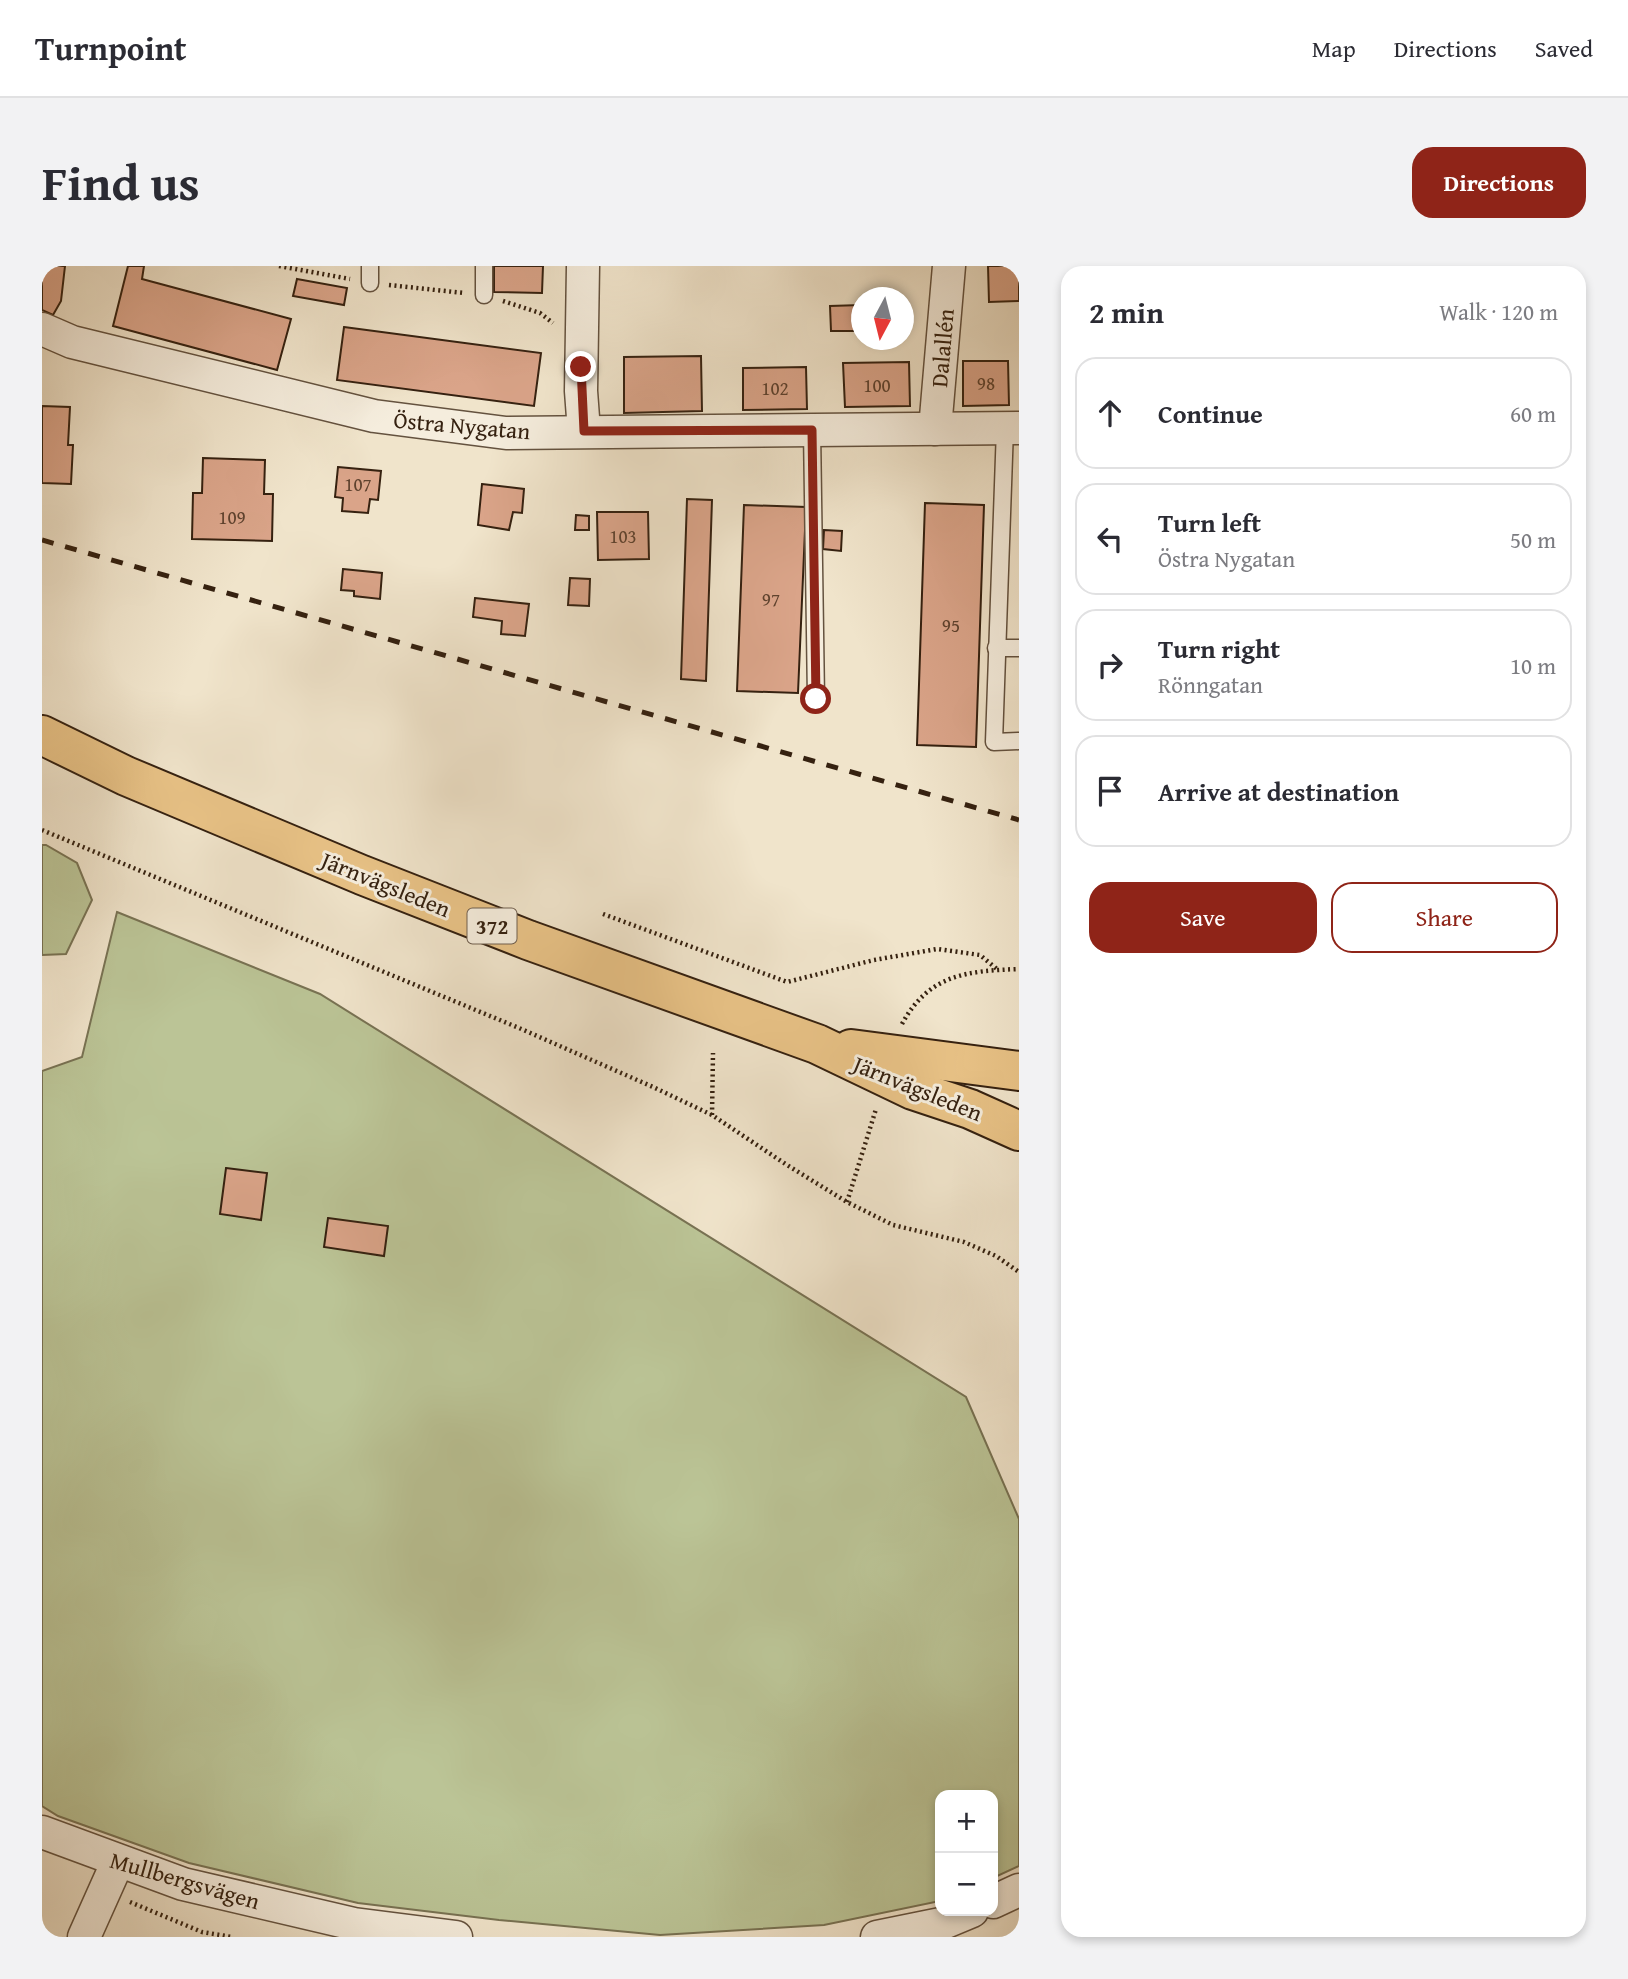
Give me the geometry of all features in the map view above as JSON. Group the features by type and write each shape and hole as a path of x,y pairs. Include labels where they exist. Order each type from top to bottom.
{"main road":[{"name":"Järnvägsleden","path":"42,735 126,776 362,875 528,940 817,1044 913,1090 971,1109 1019,1131"},
{"name":"Järnvägsleden","path":"817,1044 1019,1071"}],"street":[{"path":"583,266 581,391 584,431"},
{"name":"Dalallén","path":"935,429 949,266"},
{"name":"Östra Nygatan","path":"42,329 72,342 374,416 506,433 1012,428"},
{"name":"Mullbergsvägen","path":"42,1832 183,1884 354,1924 456,1937"},
{"path":"84,1937 118,1861"},
{"path":"998,1900 1019,1890"},
{"path":"877,1937 941,1924 960,1916"}],"lane":[{"path":"370,266 370,283"},
{"path":"484,266 484,295"},
{"path":"1012,428 996,648 993,742 1019,741"},
{"path":"812,430 816,699"},
{"path":"996,648 1019,648"}],"path":[{"path":"279,266 370,283"},
{"path":"42,830 519,1028 712,1115 847,1202 893,1224 964,1242 996,1255 1019,1272"},
{"path":"603,914 787,982 874,960 937,949 981,955 998,970"},
{"path":"900,1027 909,1010 936,984 961,974 1019,969"},
{"path":"712,1115 713,1053"},
{"path":"847,1202 879,1098"},
{"path":"105,1892 202,1932 232,1937"}],"green space":[{"path":"42,845 77,863 92,900 66,954 42,955"},
{"path":"117,912 320,994 966,1397 1019,1519 1019,1866 998,1876 998,1790 935,1790 935,1902 824,1925 660,1935 358,1903 189,1863 58,1816 42,1806 42,1071 82,1057"}],"building":[{"path":"42,266 65,266 61,301 53,315 42,310"},
{"path":"128,266 144,266 142,279 291,319 277,370 113,326"},
{"path":"494,266 543,266 542,293 494,292"},
{"path":"988,266 1019,266 1019,301 989,302"},
{"path":"297,279 347,288 344,305 293,296"},
{"path":"851,305 851,331 831,331 830,306"},
{"path":"344,327 541,353 534,406 337,380"},
{"path":"701,356 702,411 624,413 624,357"},
{"path":"963,361 1008,361 1009,405 963,406"},
{"path":"909,362 910,406 845,407 843,363"},
{"path":"806,367 807,409 743,410 743,368"},
{"path":"42,406 70,407 68,445 73,445 71,484 42,483"},
{"path":"203,458 265,460 264,494 273,494 272,541 192,539 193,493 202,493"},
{"path":"338,467 381,471 378,500 370,499 368,513 342,511 343,498 335,497"},
{"path":"482,484 524,489 522,513 513,512 509,530 478,525"},
{"path":"687,499 712,500 706,681 681,679"},
{"path":"925,503 984,505 976,747 917,745"},
{"path":"744,505 806,507 798,693 737,691"},
{"path":"597,512 648,512 649,559 598,560"},
{"path":"576,515 589,516 589,530 575,530"},
{"path":"824,530 842,531 841,551 823,549"},
{"path":"343,569 382,573 380,599 354,596 354,591 341,590"},
{"path":"570,578 590,579 589,606 568,605"},
{"path":"475,598 529,604 525,636 501,634 502,621 473,617"},
{"path":"226,1168 267,1173 261,1220 220,1214"},
{"path":"328,1218 388,1226 384,1256 324,1247"}],"railway":[{"path":"42,540 1019,820"}],"route":[{"path":"581,367 584,431 812,430 816,699"}]}
